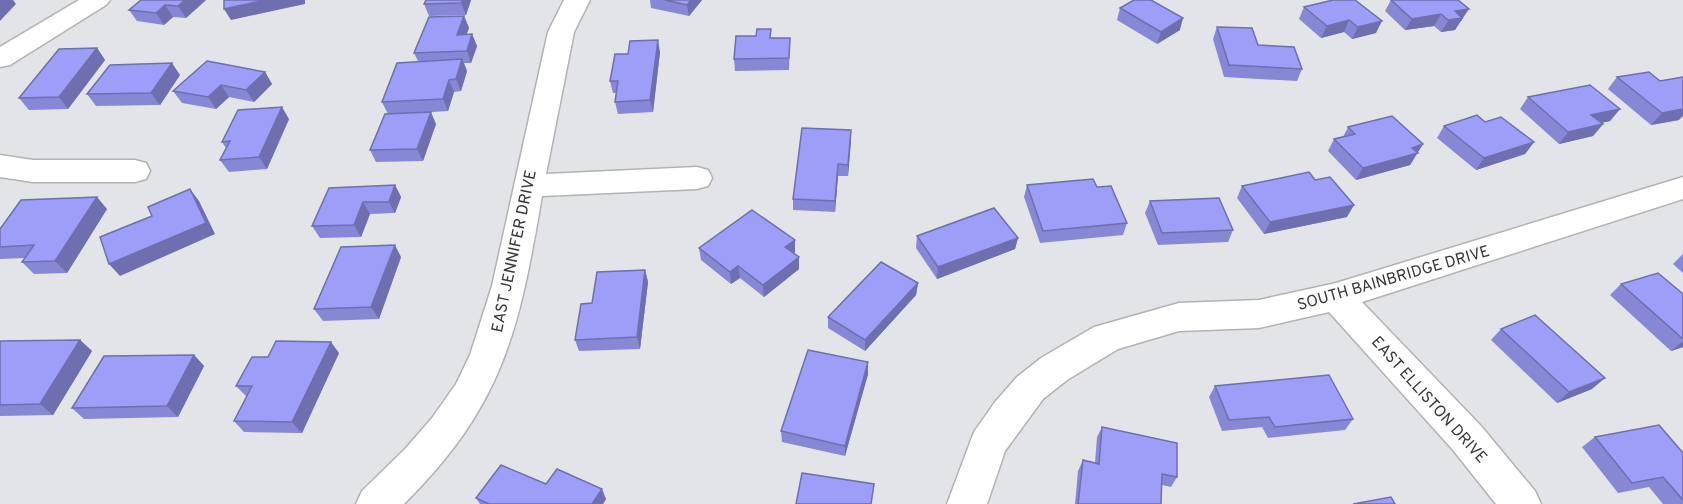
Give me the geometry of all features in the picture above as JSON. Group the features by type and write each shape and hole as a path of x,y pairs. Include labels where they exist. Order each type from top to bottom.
{"street":[{"path":"0,59 97,0"},
{"name":"EAST JENNIFER DRIVE","path":"376,504 416,468 440,438 479,377 494,338 513,266 561,32 577,0"},
{"path":"0,166 33,171 135,171"},
{"path":"528,186 697,178"},
{"name":"SOUTH BAINBRIDGE DRIVE","path":"967,504 988,444 1008,414 1030,388 1079,352 1107,338 1158,321 1205,315 1259,314 1336,297 1683,188"},
{"name":"EAST ELLISTON DRIVE","path":"1336,297 1467,438 1521,504"}],"building":[{"path":"141,0 185,0 178,6 165,5 156,13 129,10"},
{"path":"224,0 265,0 224,9"},
{"path":"426,0 463,0 461,3 424,4"},
{"path":"665,0 691,0 687,5"},
{"path":"1134,0 1151,0 1183,18 1161,32 1120,8"},
{"path":"1333,0 1355,0 1382,21 1358,27 1349,20 1327,26 1304,7"},
{"path":"1391,0 1458,0 1469,9 1455,11 1462,18 1448,20 1441,14 1412,19"},
{"path":"464,16 457,35 472,34 467,51 414,53 429,17"},
{"path":"1217,27 1252,28 1258,45 1294,47 1302,69 1229,65"},
{"path":"757,29 771,29 770,38 790,38 789,58 734,59 736,36 756,36"},
{"path":"658,40 650,100 615,102 618,81 610,81 615,54 628,54 630,41"},
{"path":"97,48 59,97 19,98 59,49"},
{"path":"462,59 456,79 449,80 443,99 382,102 397,63"},
{"path":"207,61 265,72 246,90 221,85 208,97 173,91"},
{"path":"172,63 151,93 87,94 110,65"},
{"path":"1649,72 1660,81 1683,77 1683,109 1662,113 1617,77"},
{"path":"1590,85 1620,109 1591,115 1603,124 1568,132 1528,97"},
{"path":"282,107 259,157 220,160 230,141 222,142 238,110"},
{"path":"431,112 417,149 370,150 385,114"},
{"path":"1477,115 1485,122 1501,117 1534,142 1484,158 1444,126"},
{"path":"1392,116 1423,144 1412,148 1418,153 1363,168 1334,139 1355,134 1348,127"},
{"path":"802,128 851,130 848,165 838,164 835,201 793,199"},
{"path":"1309,172 1315,180 1330,177 1354,205 1270,222 1242,186"},
{"path":"1093,179 1097,187 1111,186 1127,223 1043,231 1027,185"},
{"path":"395,185 389,202 363,202 354,225 312,226 329,188"},
{"path":"190,189 206,223 109,264 100,237 152,216 148,207"},
{"path":"97,197 55,261 22,262 34,245 0,247 0,229 21,200"},
{"path":"1219,198 1233,230 1162,233 1150,201"},
{"path":"994,208 1018,238 938,267 917,236"},
{"path":"752,210 795,240 785,247 799,257 763,285 738,266 730,272 699,248"},
{"path":"395,245 371,307 314,309 341,247"},
{"path":"881,262 918,283 865,340 828,317"},
{"path":"645,270 637,337 575,340 581,304 592,303 597,272"},
{"path":"1658,273 1683,294 1683,339 1621,284"},
{"path":"1535,315 1605,378 1569,392 1501,329"},
{"path":"80,340 40,404 0,405 0,341"},
{"path":"276,341 331,342 292,422 234,421 252,386 236,386 252,357 268,357"},
{"path":"808,350 868,362 845,446 781,431"},
{"path":"194,355 167,406 72,408 104,356"},
{"path":"1329,375 1353,419 1275,427 1269,417 1229,420 1215,386"},
{"path":"1659,425 1683,453 1683,500 1663,477 1632,483 1595,437"},
{"path":"1102,427 1177,443 1177,477 1162,474 1161,504 1078,504 1083,460 1099,464"},
{"path":"501,465 546,484 557,469 602,489 592,504 489,504 476,498"},
{"path":"802,473 874,484 871,504 796,504"},
{"path":"1391,497 1395,504 1353,504"}]}
